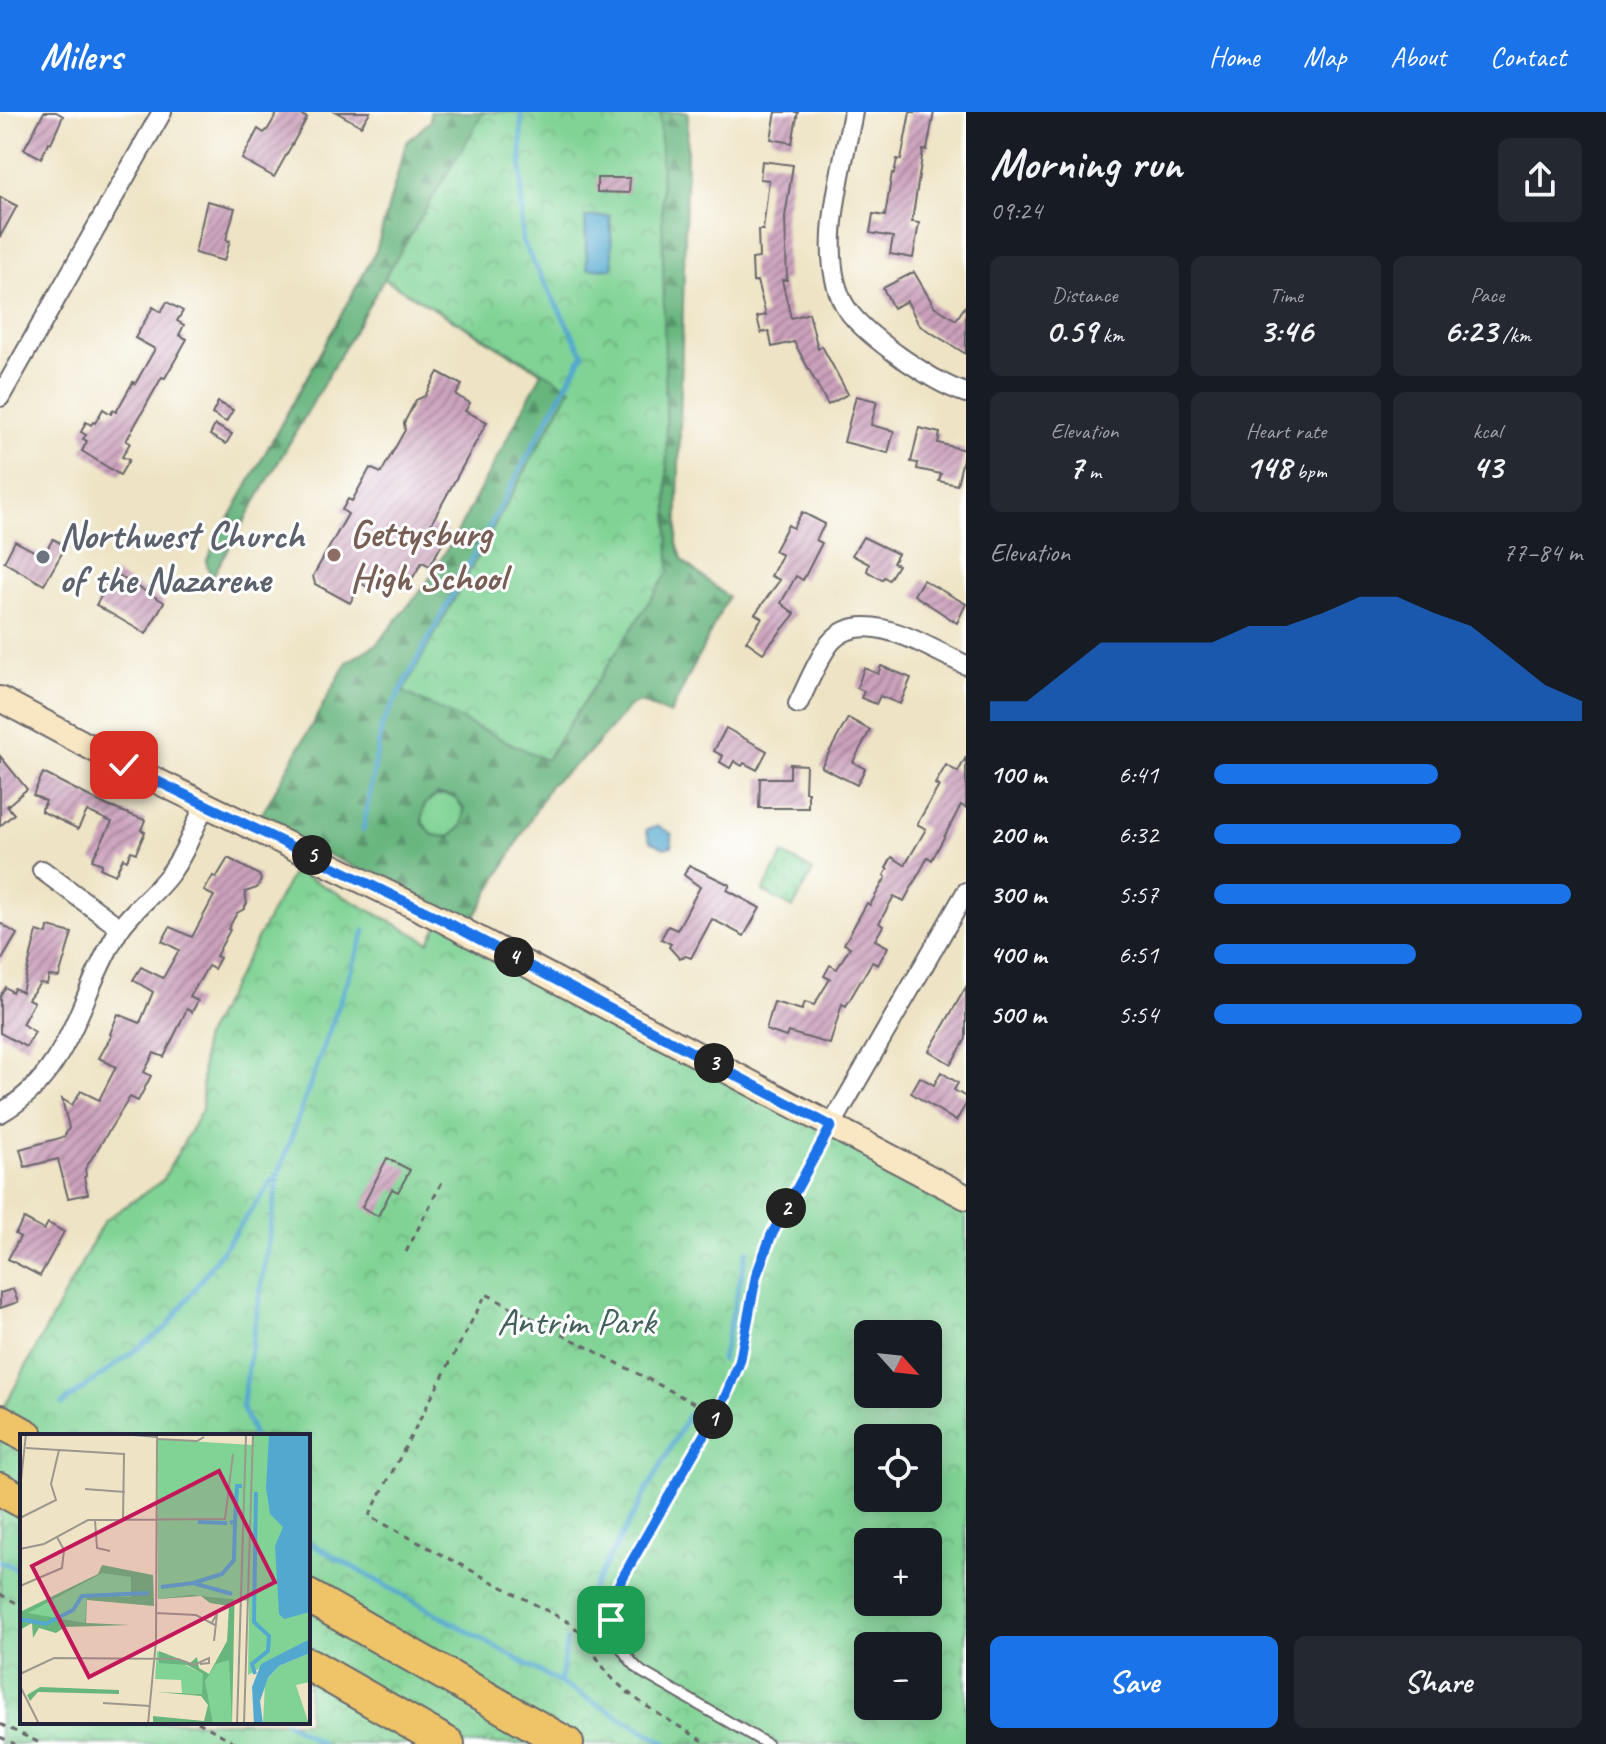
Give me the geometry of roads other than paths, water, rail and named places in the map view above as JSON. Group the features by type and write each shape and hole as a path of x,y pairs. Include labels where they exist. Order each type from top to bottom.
{"highway":[{"path":"0,1421 23,1434"},
{"path":"0,1489 20,1500"},
{"path":"310,1597 567,1744"},
{"path":"310,1665 448,1744"}],"main road":[{"path":"0,699 124,765 441,919 966,1197"}],"street":[{"path":"0,397 162,112"},
{"path":"853,112 832,223 832,267 847,309 883,345 944,386 966,393"},
{"path":"798,704 831,642 852,628 876,626 966,665"},
{"path":"0,1113 44,1079 57,1062 120,928 168,876 181,857 205,804"},
{"path":"42,870 120,928"},
{"path":"831,1126 963,902"}],"lane":[{"path":"767,1744 642,1672 621,1650 611,1620 619,1584 716,1414 740,1361 756,1276 771,1236 831,1126"}],"water":[{"path":"610,216 613,268 587,269 585,217"},
{"path":"658,826 672,834 672,846 664,848 650,841 646,830"}],"waterway":[{"path":"363,830 382,725 583,354 522,241 521,112"},
{"path":"62,1404 167,1327 279,1172 365,931"},
{"path":"253,1434 242,1406 279,1173"},
{"path":"722,1360 747,1251"},
{"path":"578,1615 689,1414"},
{"path":"310,1543 560,1683"},
{"path":"0,1561 20,1570"},
{"path":"567,1640 560,1683 667,1744"},
{"path":"289,1724 322,1744"}],"place":[{"name":"Gettysburg High School","path":"334,555"},
{"name":"Northwest Church of the Nazarene","path":"43,557"}],"park label":[{"name":"Antrim Park","path":"576,1321"}]}
